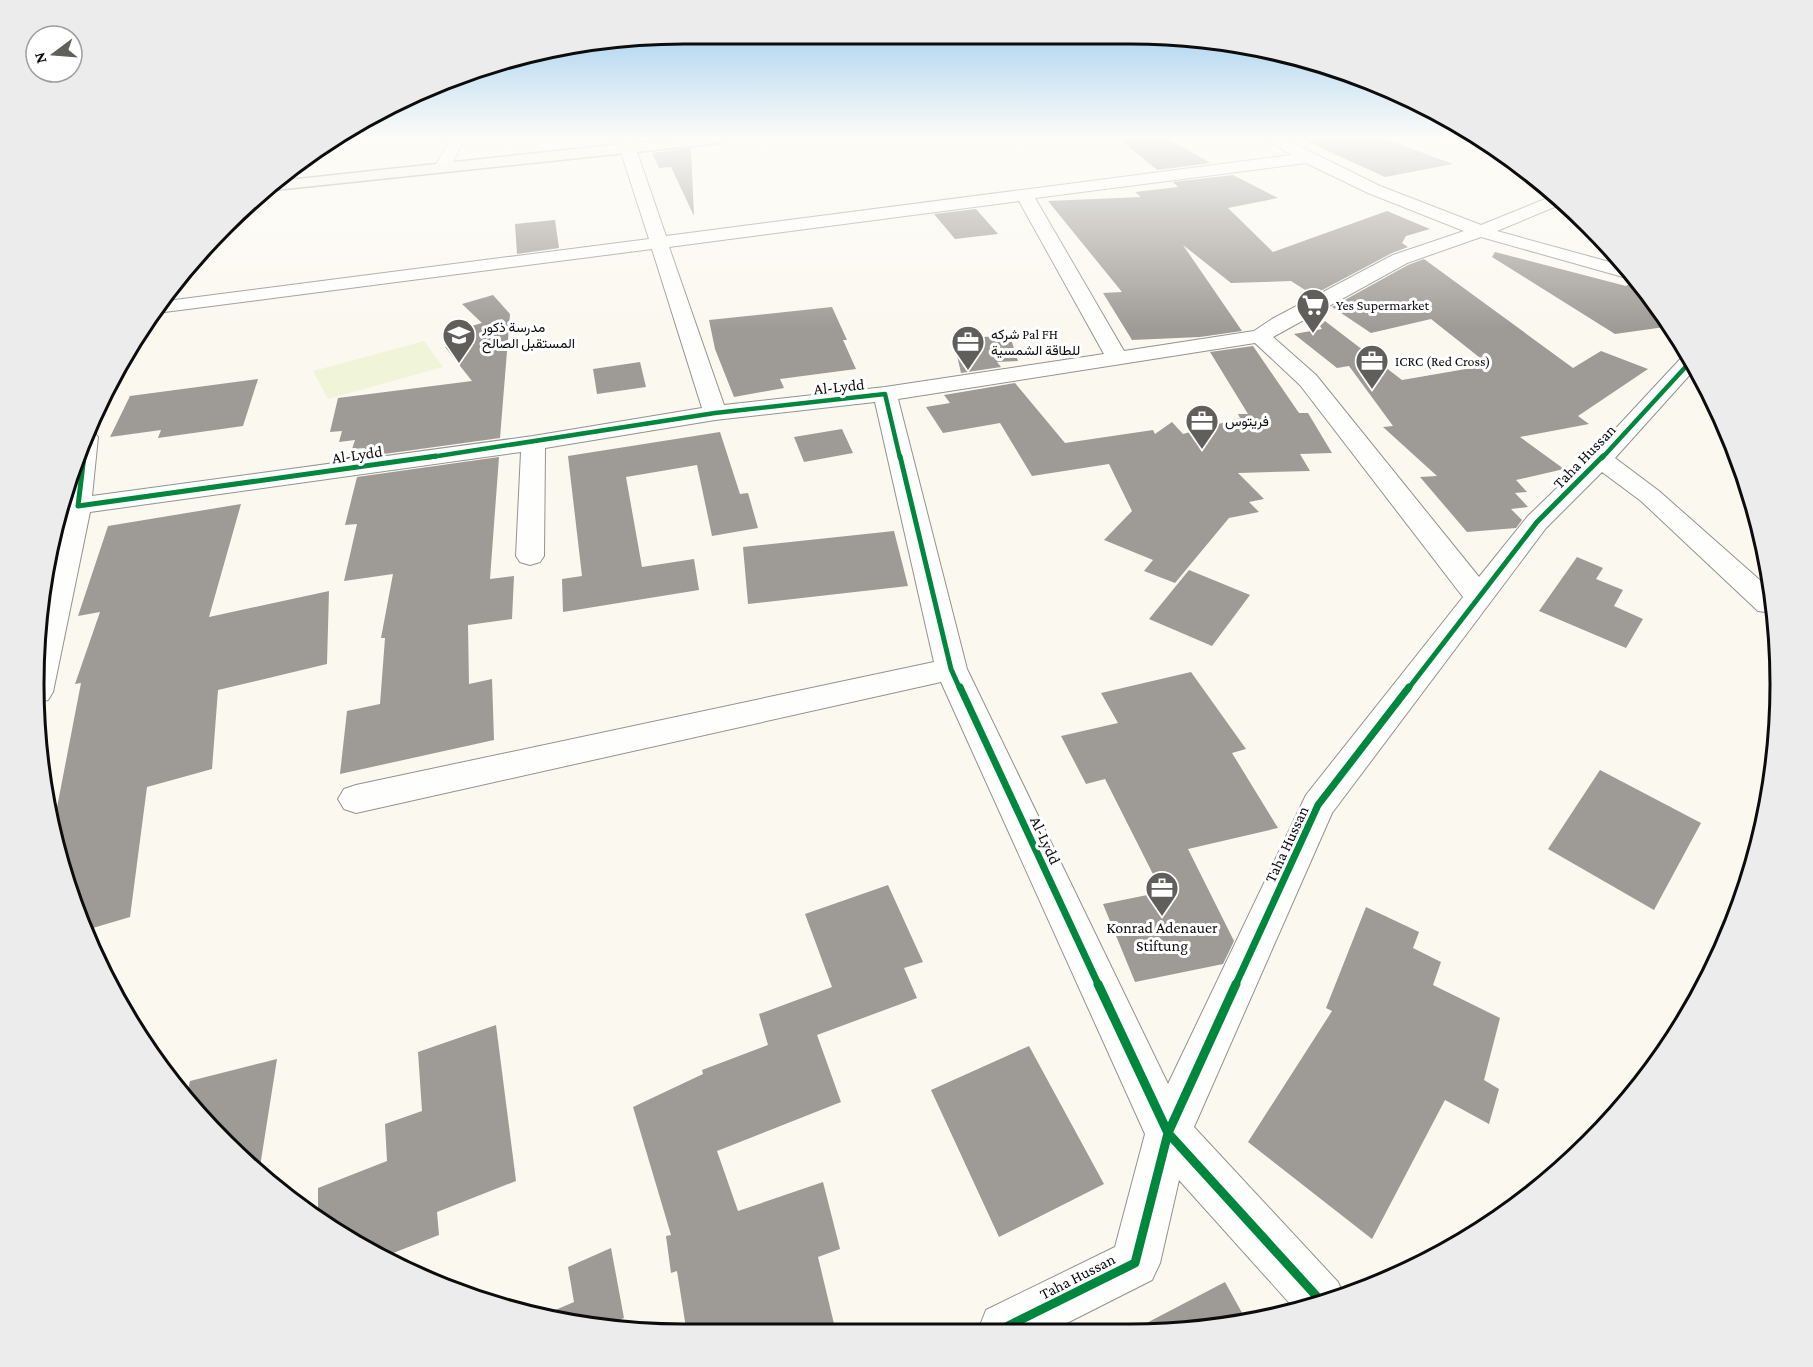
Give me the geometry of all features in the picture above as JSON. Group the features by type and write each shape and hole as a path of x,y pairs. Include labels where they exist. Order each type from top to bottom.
{"street":[{"path":"645,202 715,413"},
{"path":"166,307 980,202"},
{"path":"1028,202 1118,359"},
{"path":"1404,202 1482,231 1617,269"},
{"path":"885,394 1260,336 1279,323 1400,259 1482,231 1551,202"},
{"path":"1260,336 1308,380 1479,597"},
{"name":"Taha Hussan","path":"1012,1324 1136,1263 1168,1133 1318,805 1537,522 1601,459 1686,367"},
{"name":"Al-Lydd","path":"78,506 533,443 715,413 885,394 951,669 1168,1133 1316,1296"},
{"path":"530,556 533,443"},
{"path":"1601,459 1650,496 1764,600"},
{"path":"45,657 78,506 83,462"},
{"path":"356,799 951,669"}],"green space":[{"path":"424,341 443,367 328,399 313,371"}],"building":[{"path":"687,202 693,202 694,216"},
{"path":"1049,202 1259,202 1228,208 1273,252 1387,211 1430,229 1406,236 1402,243 1408,247 1392,253 1313,295 1291,281 1231,283 1183,245 1242,331 1200,337 1132,340 1103,293 1122,292"},
{"path":"976,209 998,234 955,239 934,214"},
{"path":"555,220 559,248 517,254 515,224"},
{"path":"1495,252 1626,286 1629,284 1662,327 1615,334 1492,257"},
{"path":"1424,259 1573,368 1601,351 1648,369 1578,416 1589,424 1520,437 1564,469 1516,480 1527,492 1515,493 1528,507 1511,509 1522,520 1516,528 1467,532 1420,477 1437,476 1383,427 1393,426 1349,366 1337,368 1294,334 1322,329 1320,326 1325,321 1402,380 1489,365 1431,319 1371,333 1332,307 1408,265"},
{"path":"493,295 510,314 500,438 362,457 365,448 352,449 355,440 339,442 342,431 330,432 338,398 472,381 445,347 456,344 447,333 482,323 462,304"},
{"path":"832,307 847,340 843,340 856,369 780,379 784,388 734,397 715,349 709,320"},
{"path":"1010,336 1018,361 997,362 1001,367 961,373 953,338"},
{"path":"1253,346 1299,413 1308,413 1332,453 1300,454 1310,471 1238,473 1264,499 1249,502 1259,512 1229,518 1175,583 1144,571 1153,560 1104,540 1132,511 1109,464 1032,476 1000,423 943,433 926,407 950,403 944,395 1015,383 1065,443 1153,430 1155,434 1172,422 1183,434 1240,418 1238,414 1248,414 1210,352"},
{"path":"640,362 646,387 597,394 593,369"},
{"path":"258,379 243,426 158,438 161,430 110,437 130,396"},
{"path":"842,429 853,453 804,462 794,437"},
{"path":"720,432 740,494 748,493 758,528 712,536 697,465 626,477 642,567 694,559 699,590 563,612 562,579 582,576 568,456"},
{"path":"499,457 490,579 514,576 512,619 468,625 469,684 492,679 494,740 340,774 347,711 380,704 385,638 381,638 393,574 344,581 357,524 345,525 357,477"},
{"path":"241,504 209,617 329,591 327,664 218,690 212,769 147,787 130,917 92,928 77,889 56,810 81,683 75,684 100,612 78,616 108,526"},
{"path":"894,531 908,586 748,604 743,547"},
{"path":"1577,557 1603,568 1596,579 1623,590 1614,606 1643,619 1626,648 1539,611"},
{"path":"1189,570 1250,595 1212,646 1149,619"},
{"path":"1191,672 1246,749 1232,753 1278,828 1188,849 1234,941 1223,964 1135,982 1103,904 1162,892 1105,779 1086,784 1061,736 1118,723 1101,693"},
{"path":"1600,770 1701,823 1654,910 1548,849"},
{"path":"888,885 923,962 904,968 917,998 817,1035 841,1102 717,1151 738,1211 823,1182 840,1249 818,1257 834,1324 685,1324 677,1271 671,1273 666,1236 671,1235 633,1107 703,1074 702,1070 768,1045 759,1014 832,987 805,914"},
{"path":"1366,907 1419,932 1413,948 1441,962 1433,985 1500,1018 1484,1080 1499,1089 1489,1124 1445,1100 1372,1239 1248,1142 1332,1011 1326,1008"},
{"path":"496,1025 516,1181 437,1212 439,1235 393,1253 363,1238 318,1209 318,1188 387,1161 385,1124 422,1111 418,1052"},
{"path":"1029,1046 1104,1184 999,1237 931,1090"},
{"path":"277,1059 260,1164 202,1105 188,1088 190,1081"},
{"path":"611,1248 624,1318 619,1320 600,1318 555,1310 574,1302 568,1267"},
{"path":"1225,1282 1242,1313 1213,1318 1146,1323"}],"cycle path":[{"path":"1012,1324 1135,1263 1168,1133 1318,805 1537,522 1601,459 1686,367"},
{"path":"83,462 78,506 533,443 715,413 885,394 951,669 1168,1133 1316,1296"}],"place":[{"name":"Yes Supermarket","path":"1313,334"},
{"name":"مدرسة ذكور المستقبل الصالح","path":"459,364"},
{"name":"شركه Pal FH للطاقة الشمسية","path":"968,371"},
{"name":"ICRC (Red Cross)","path":"1372,390"},
{"name":"فريتوس","path":"1202,450"},
{"name":"Konrad Adenauer Stiftung","path":"1162,917"}]}
